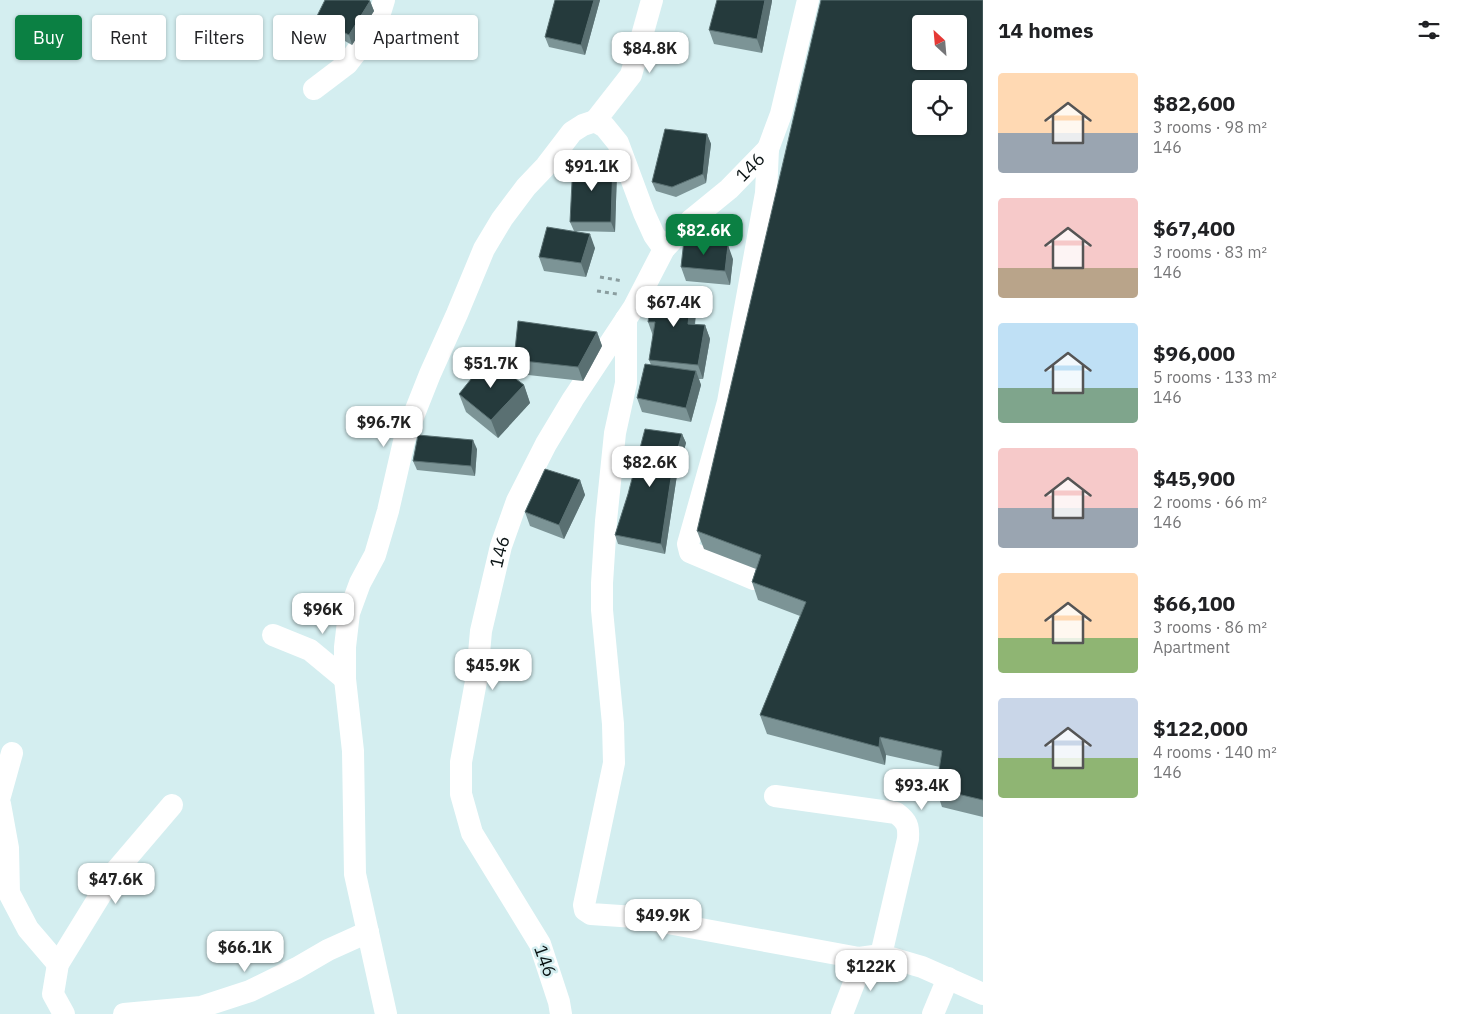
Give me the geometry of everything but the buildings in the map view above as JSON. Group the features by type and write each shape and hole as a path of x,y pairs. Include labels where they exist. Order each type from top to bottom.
{"street":[{"path":"314,89 348,64 376,26 384,0"},
{"path":"386,1014 356,874 353,751 345,679 345,647 349,612 360,583 375,555 388,512 405,437 484,249 511,206 546,166 572,132 583,125 595,122 631,75 652,0"},
{"name":"146","path":"754,579 690,552 688,544 728,402 766,193 768,149 781,114 808,0"},
{"path":"595,122 605,128 618,143 644,213 654,235 664,249"},
{"name":"146","path":"561,1014 559,1002 540,944 472,833 461,794 461,762 477,676 481,632 501,546 517,501 546,444 573,399 626,319 664,249 691,220 729,188 768,149"},
{"path":"626,319 626,383 615,433 602,583 602,610 614,742 614,763 584,905 585,910 591,914 635,917 922,967 983,994"},
{"path":"274,635 310,650 345,679"},
{"path":"0,796 12,753"},
{"path":"775,796 896,813 906,820 909,828 908,839 870,957 854,983 842,1014"},
{"path":"0,804 8,848 10,893 28,929 58,964"},
{"path":"64,1014 53,994 58,964 114,873 172,805"},
{"path":"124,1014 201,1007 242,994 297,968 328,950 368,932"},
{"path":"934,1014 948,978"}]}
